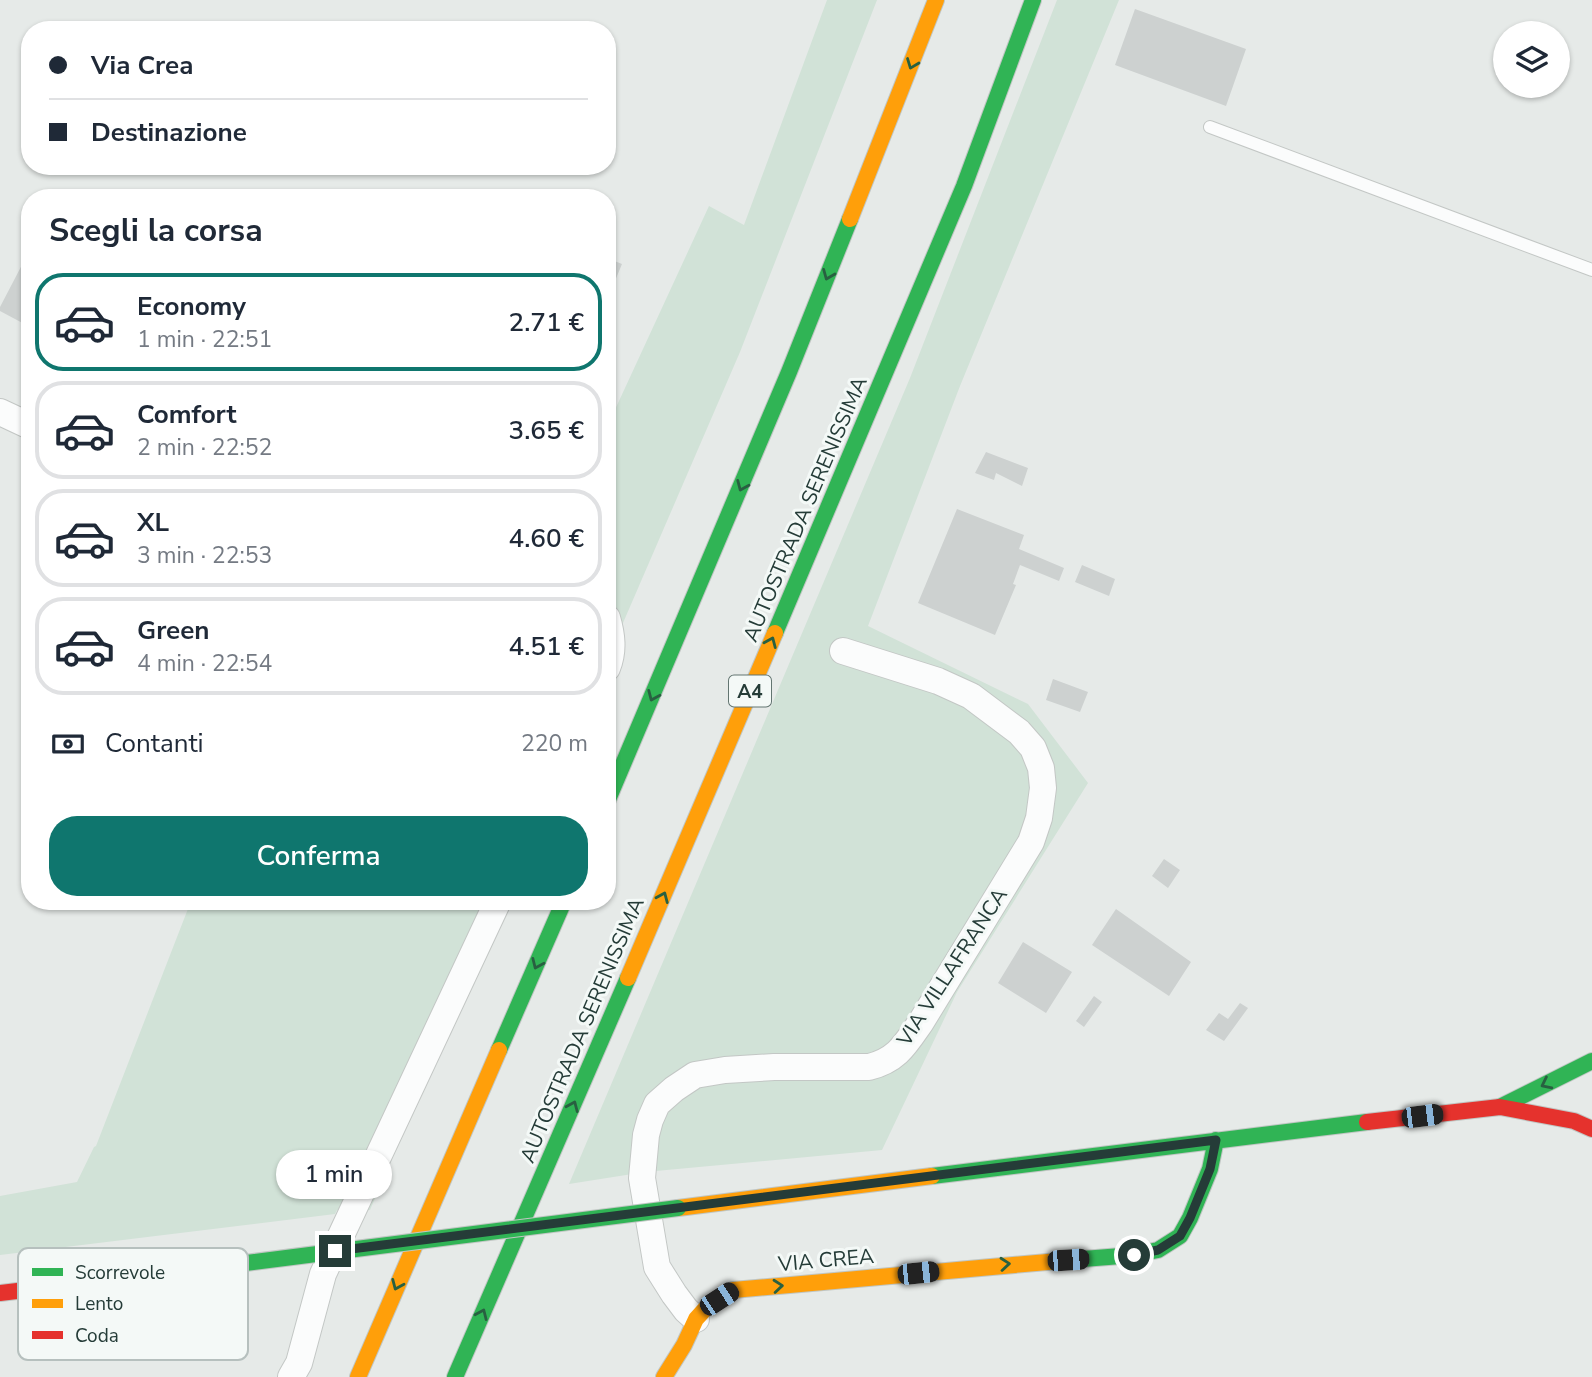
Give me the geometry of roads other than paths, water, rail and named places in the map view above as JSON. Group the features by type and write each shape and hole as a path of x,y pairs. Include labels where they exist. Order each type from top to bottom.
{"main road":[{"path":"616,781 789,372 936,0"},
{"name":"AUTOSTRADA SERENISSIMA","path":"455,1377 706,797 953,211 1032,0"},
{"path":"358,1377 560,910"},
{"path":"1500,1107 1592,1061"},
{"path":"390,1259 480,1093"},
{"path":"248,1263 1216,1140 1500,1107 1574,1121 1592,1129"},
{"name":"VIA CREA","path":"664,1377 696,1319 706,1307 733,1290 1134,1255 1158,1250 1180,1236 1190,1218 1210,1169 1216,1140"},
{"path":"0,1293 18,1291"}],"street":[{"path":"0,412 21,422"},
{"name":"VIA VILLAFRANCA","path":"696,1319 686,1310 657,1267 642,1178 646,1135 657,1104 695,1075 774,1067 869,1067 891,1059 921,1022 995,902 1031,842 1039,818 1043,788 1041,768 1033,748 1019,732 971,696 938,681 843,651"},
{"path":"291,1377 299,1363 323,1274 494,910"}],"lane":[{"path":"1210,127 1592,270"}]}
